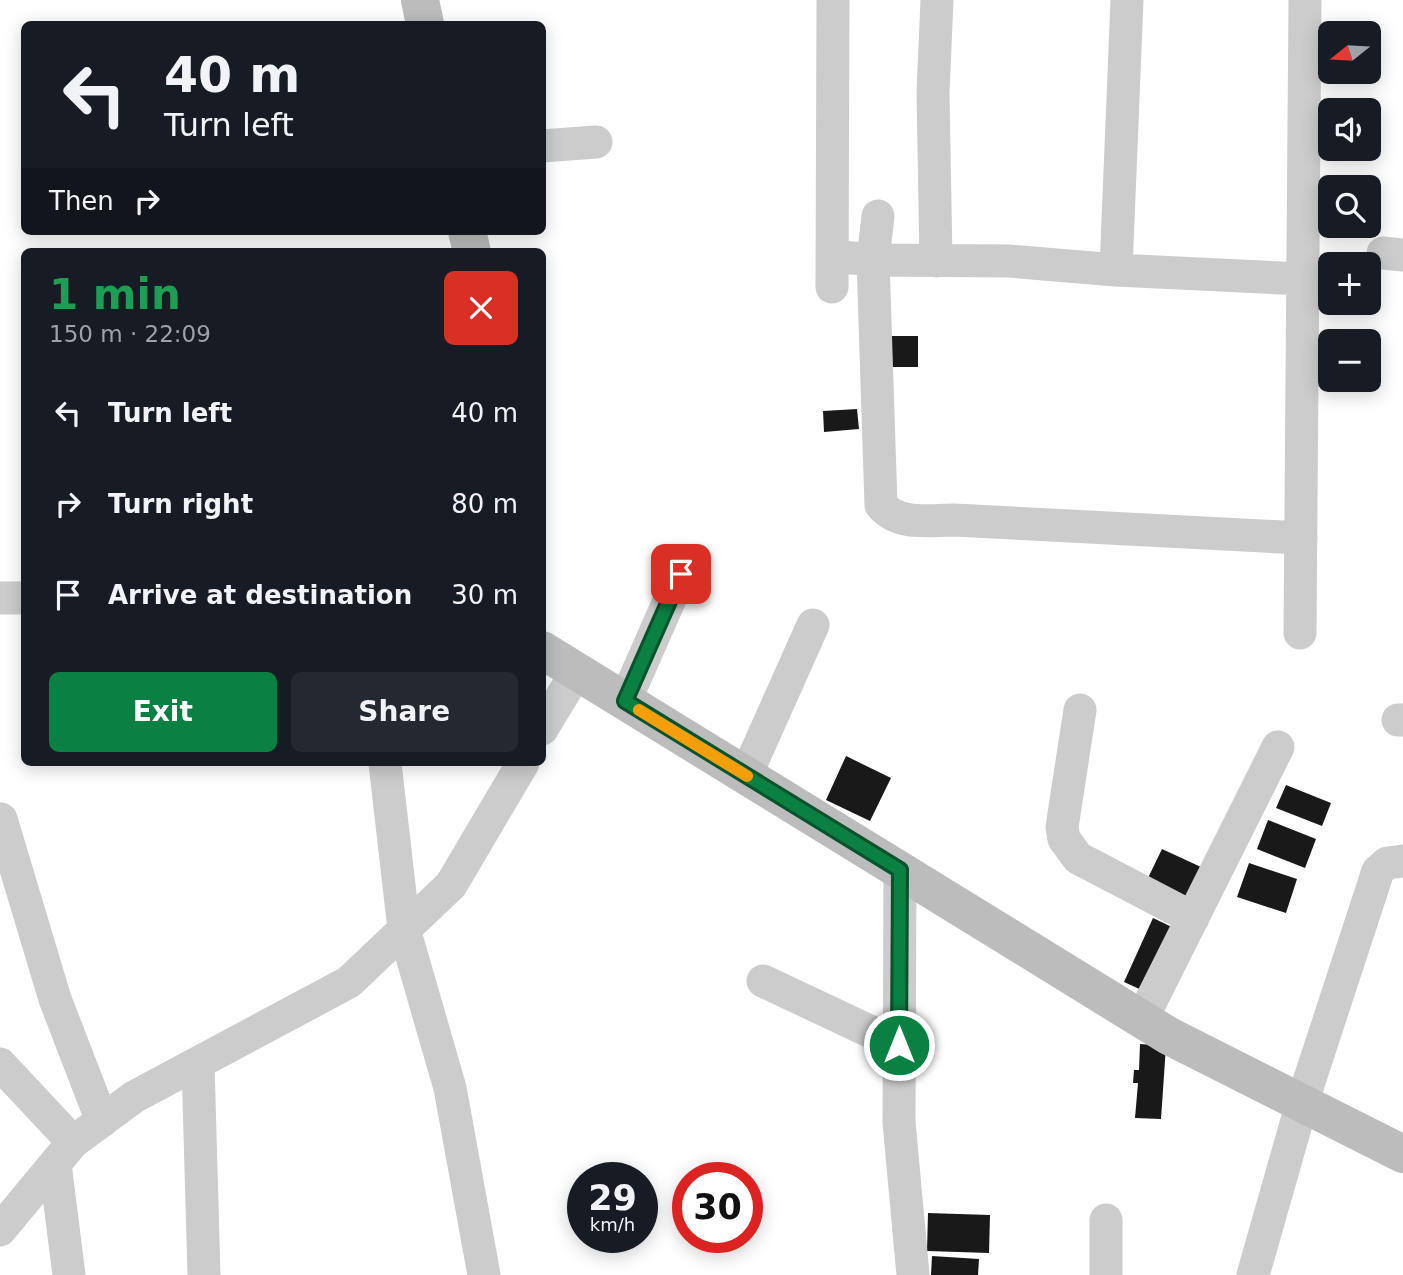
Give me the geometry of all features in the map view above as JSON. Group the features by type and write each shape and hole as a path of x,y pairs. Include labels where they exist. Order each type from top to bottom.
{"street":[{"path":"420,0 424,21"},
{"path":"833,0 832,272 873,260 1009,261 1116,270 1303,279"},
{"path":"936,261 933,93 937,0"},
{"path":"1116,270 1127,0"},
{"path":"1300,633 1304,0"},
{"path":"546,146 596,142"},
{"path":"878,216 873,260 881,505 890,515 912,520 1301,538"},
{"path":"625,701 681,574"},
{"path":"0,598 21,597"},
{"path":"746,775 813,625"},
{"path":"546,652 1169,1036 1403,1154"},
{"path":"546,722 577,671"},
{"path":"1080,710 1062,827 1064,839 1078,858 1193,918"},
{"path":"1142,1019 1278,747"},
{"path":"385,766 404,929 450,1088 484,1275"},
{"path":"0,1230 64,1153 134,1097 349,982 451,885 521,766"},
{"path":"1,819 55,999 102,1121"},
{"path":"1253,1275 1301,1103 1378,872 1387,863 1403,861"},
{"path":"900,870 899,1122 913,1275"},
{"path":"763,981 899,1045"},
{"path":"198,1063 204,1275"},
{"path":"0,1064 64,1153 69,1275"},
{"path":"1106,1220 1106,1275"}],"building":[{"path":"891,336 918,336 918,367 891,367"},
{"path":"857,409 859,429 824,432 823,411"},
{"path":"846,756 891,778 870,821 826,800"},
{"path":"1286,785 1331,803 1322,826 1276,808"},
{"path":"1268,820 1316,839 1305,868 1257,849"},
{"path":"1162,849 1201,867 1188,902 1146,882"},
{"path":"1249,863 1297,879 1286,913 1237,897"},
{"path":"1153,918 1174,928 1146,992 1124,982"},
{"path":"1140,1044 1166,1046 1161,1119 1135,1118 1138,1083 1133,1083 1134,1070 1139,1070"},
{"path":"928,1213 990,1215 989,1253 927,1251"},
{"path":"932,1256 979,1259 978,1275 931,1275"}],"slow traffic":[{"path":"639,710 747,776"}],"route":[{"path":"681,574 625,701 900,870 899,1045"}]}
